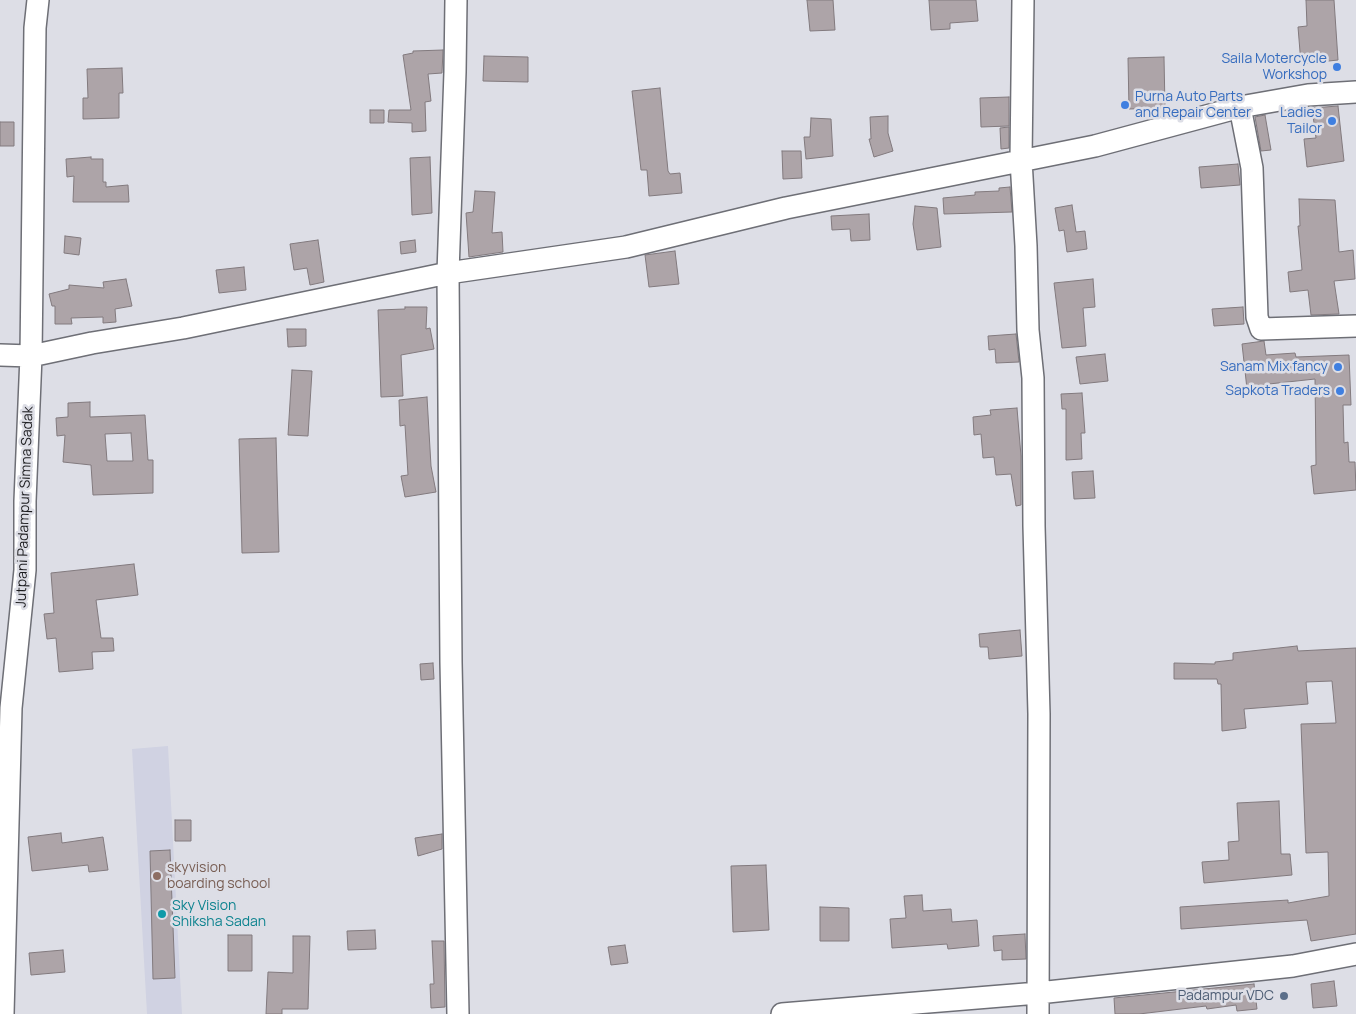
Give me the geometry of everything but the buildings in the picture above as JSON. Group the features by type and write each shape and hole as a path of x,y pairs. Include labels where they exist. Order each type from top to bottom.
{"street":[{"name":"Jutpani Padampur Simna Sadak","path":"3,1014 11,708 25,570 24,501 31,356 35,28 38,0"},
{"path":"456,0 448,273 451,662 458,1014"},
{"path":"1023,0 1021,160 1028,330 1033,378 1034,526 1039,714 1038,1004"},
{"path":"0,355 31,356 92,342 183,328 448,273 626,247 786,208 1095,146 1240,107 1308,96 1356,92"},
{"path":"1240,107 1252,168 1257,317 1261,329 1356,326"},
{"path":"782,1014 1038,1004 1293,966 1356,954"}],"shaded area":[{"name":"skyvision boarding school","path":"168,746 182,1014 147,1014 132,749"}],"place":[{"name":"Saila Motercycle Workshop","path":"1337,67"},
{"name":"Purna Auto Parts and Repair Center","path":"1125,105"},
{"name":"Ladies Tailor","path":"1332,121"},
{"name":"Sanam Mix fancy","path":"1338,367"},
{"name":"Sapkota Traders","path":"1340,391"},
{"name":"skyvision boarding school","path":"157,876"},
{"name":"Sky Vision Shiksha Sadan","path":"162,914"},
{"name":"Padampur VDC","path":"1284,996"}]}
